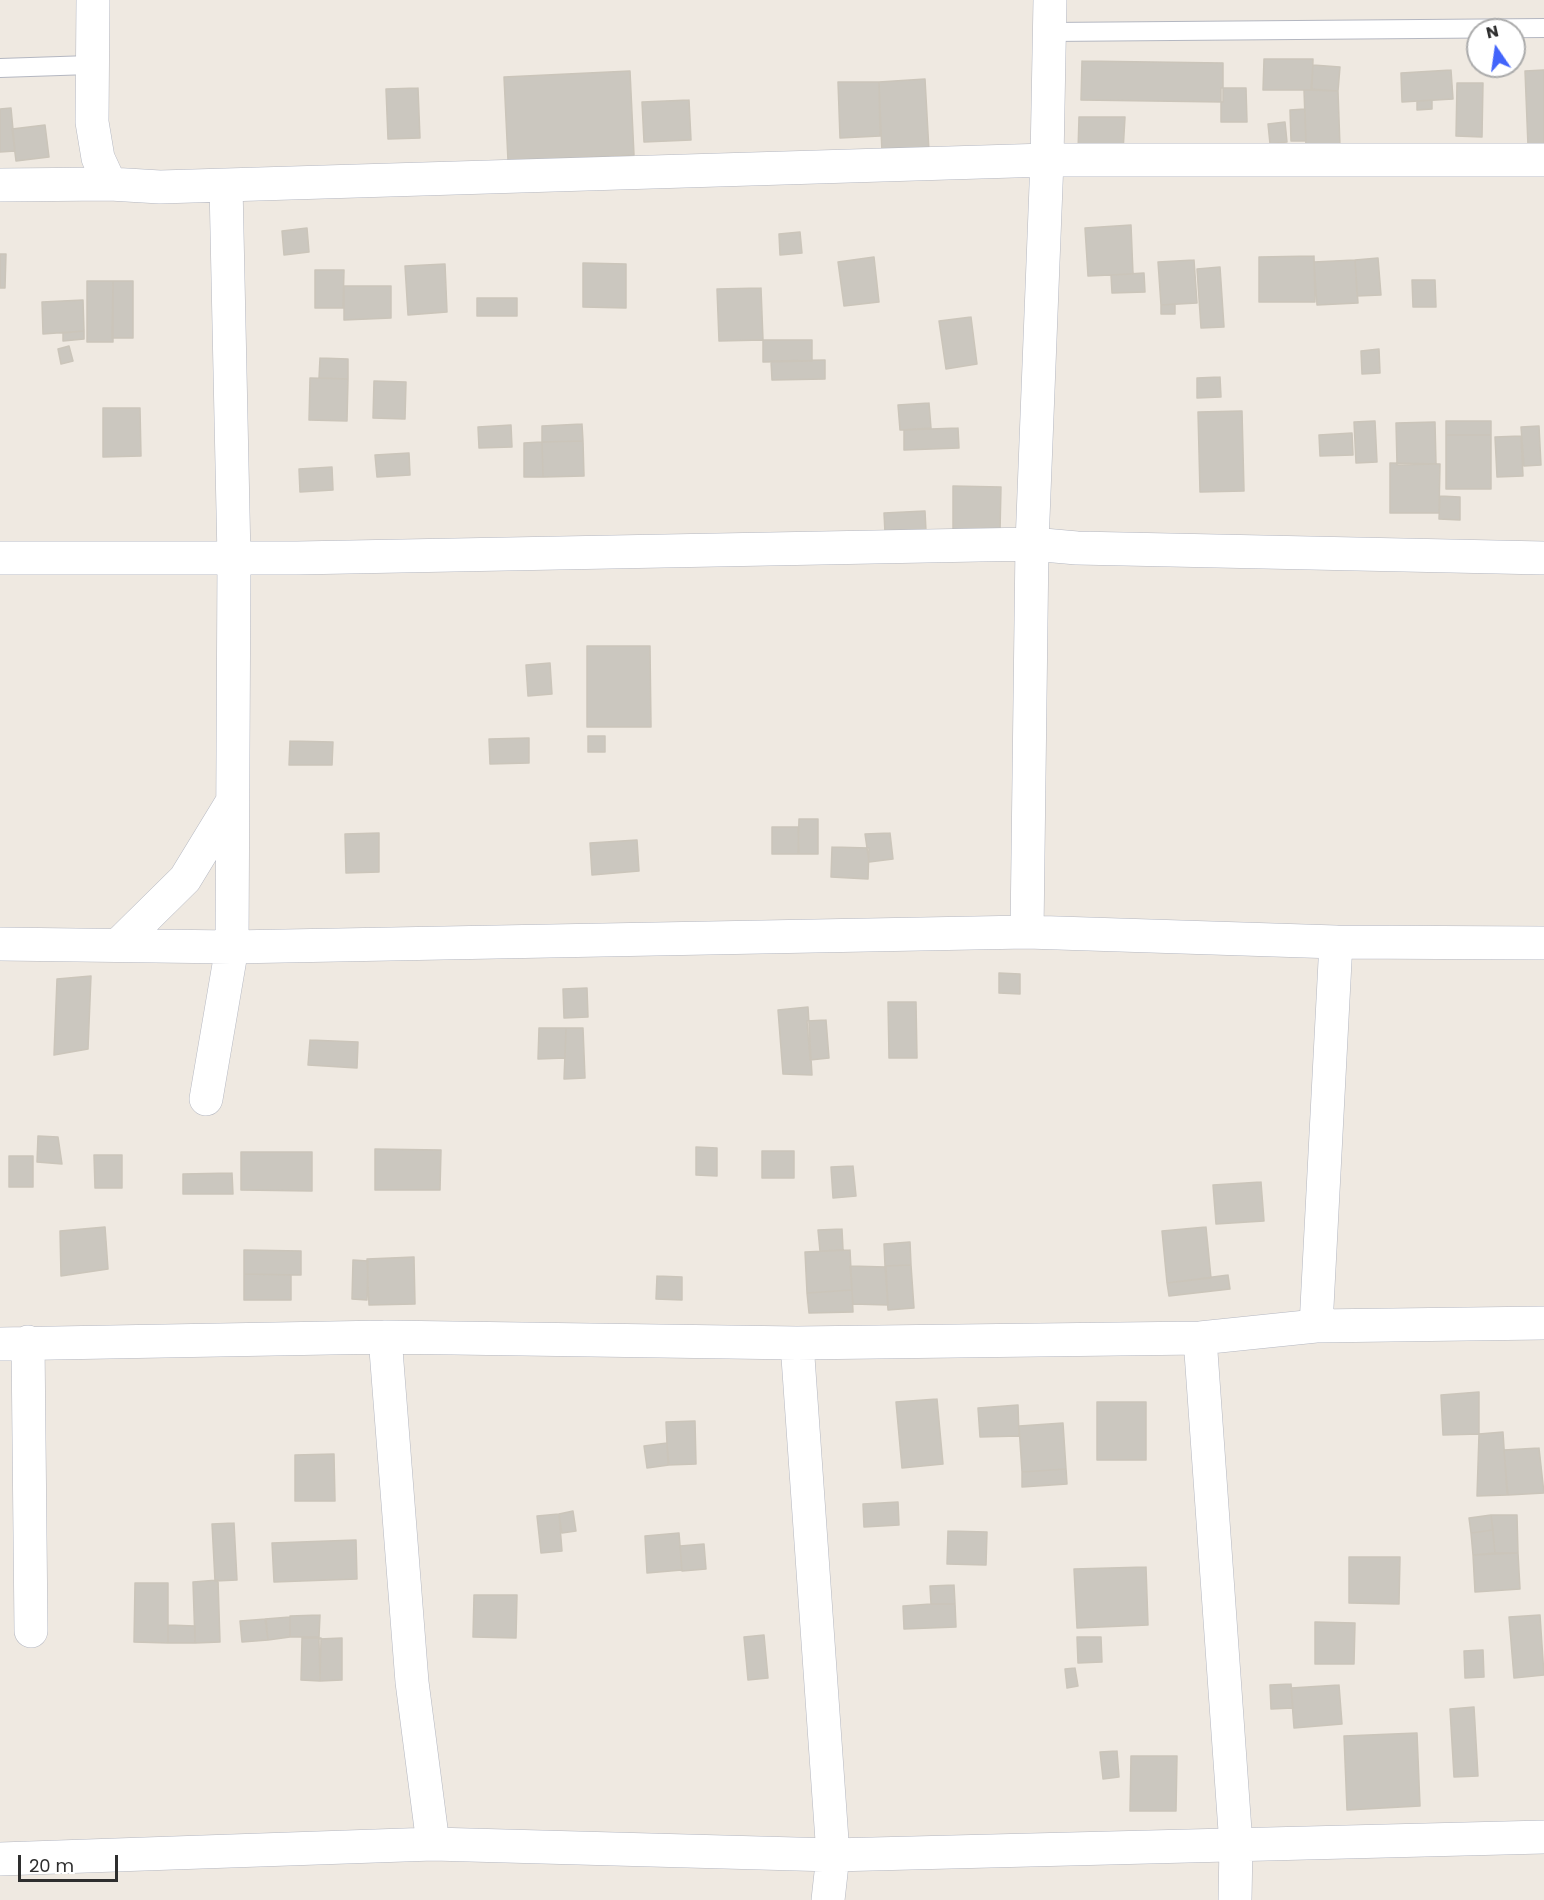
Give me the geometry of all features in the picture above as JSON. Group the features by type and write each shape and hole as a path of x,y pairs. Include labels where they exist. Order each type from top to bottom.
{"street":[{"path":"93,0 90,65 92,122 98,158 110,184"},
{"path":"1027,932 1032,544 1047,160 1050,0"},
{"path":"0,184 110,184 160,187 1047,160 1544,160"},
{"path":"206,1099 232,947 234,558 226,185"},
{"path":"0,558 234,558 1032,544 1544,558"},
{"path":"118,945 185,879 233,800"},
{"path":"0,944 232,947 1027,932 1336,942 1544,943"},
{"path":"1317,1326 1336,942"},
{"path":"31,1631 14,1343 385,1337 797,1343 1200,1338 1317,1326 1544,1323"},
{"path":"385,1337 412,1682 433,1844"},
{"path":"1200,1338 1236,1845 1235,1900"},
{"path":"797,1343 833,1855 828,1900"},
{"path":"0,1859 433,1844 833,1855 1544,1836"}],"lane":[{"path":"1049,32 1544,28"},
{"path":"0,68 90,65"}],"building":[{"path":"1264,59 1313,59 1312,90 1263,90"},
{"path":"1082,61 1223,63 1223,102 1081,100"},
{"path":"1313,65 1340,67 1338,91 1311,89"},
{"path":"1451,70 1453,99 1402,102 1401,73"},
{"path":"1544,70 1544,145 1528,146 1526,71"},
{"path":"630,71 634,155 508,161 504,77"},
{"path":"925,79 929,151 882,153 879,82"},
{"path":"838,82 879,82 880,136 840,138"},
{"path":"1457,83 1483,83 1482,137 1456,136"},
{"path":"418,88 420,138 388,139 386,89"},
{"path":"1221,88 1246,88 1247,122 1221,122"},
{"path":"1304,90 1338,91 1340,147 1306,148"},
{"path":"689,100 691,140 644,142 642,102"},
{"path":"1432,100 1432,109 1417,110 1417,101"},
{"path":"11,108 15,151 0,152 0,109"},
{"path":"1305,109 1306,141 1291,141 1290,110"},
{"path":"1079,117 1125,117 1123,152 1078,151"},
{"path":"1285,122 1287,142 1270,144 1268,124"},
{"path":"45,125 49,157 16,161 12,129"},
{"path":"1131,225 1133,274 1088,276 1085,228"},
{"path":"307,228 309,252 284,255 282,231"},
{"path":"800,232 802,253 780,255 779,234"},
{"path":"0,254 6,254 5,288 0,288"},
{"path":"1314,256 1315,302 1259,302 1259,257"},
{"path":"874,257 879,302 844,306 838,262"},
{"path":"1378,258 1381,295 1357,296 1355,260"},
{"path":"1194,260 1197,303 1161,305 1158,262"},
{"path":"1355,260 1358,303 1317,305 1314,262"},
{"path":"583,263 626,264 626,308 583,307"},
{"path":"445,264 447,312 408,315 405,266"},
{"path":"1220,267 1224,327 1201,328 1197,269"},
{"path":"315,270 344,270 343,308 315,308"},
{"path":"1144,273 1145,292 1112,293 1111,275"},
{"path":"1412,280 1435,280 1436,307 1413,307"},
{"path":"87,281 113,281 113,342 87,342"},
{"path":"113,281 133,281 133,338 112,338"},
{"path":"344,286 391,286 391,318 344,320"},
{"path":"761,288 763,340 719,341 717,289"},
{"path":"477,298 517,298 517,316 477,316"},
{"path":"83,300 84,331 43,334 42,302"},
{"path":"1175,304 1175,314 1161,314 1161,305"},
{"path":"971,317 977,364 946,369 939,321"},
{"path":"84,331 84,339 63,341 63,333"},
{"path":"763,340 812,340 812,361 763,362"},
{"path":"69,346 73,361 61,364 58,349"},
{"path":"1379,349 1380,373 1362,374 1361,351"},
{"path":"320,358 348,359 348,379 319,378"},
{"path":"825,360 825,379 772,380 771,361"},
{"path":"1220,377 1221,397 1197,398 1197,378"},
{"path":"310,378 348,379 347,421 309,420"},
{"path":"374,381 406,382 405,419 373,418"},
{"path":"929,403 931,428 900,430 898,405"},
{"path":"103,408 140,408 141,456 103,457"},
{"path":"1242,411 1244,491 1200,492 1198,412"},
{"path":"1375,421 1377,462 1356,463 1354,422"},
{"path":"1446,421 1491,421 1491,435 1446,435"},
{"path":"1435,422 1436,464 1397,465 1396,423"},
{"path":"582,424 583,441 542,442 542,426"},
{"path":"511,425 512,447 479,448 478,427"},
{"path":"1539,426 1541,465 1524,466 1521,427"},
{"path":"958,428 959,448 904,450 904,430"},
{"path":"1352,433 1353,455 1320,456 1319,435"},
{"path":"1446,435 1491,435 1491,489 1446,489"},
{"path":"1521,436 1523,476 1497,477 1495,437"},
{"path":"583,441 584,476 543,477 542,442"},
{"path":"542,442 543,477 524,477 524,443"},
{"path":"409,453 410,475 377,477 375,455"},
{"path":"1390,463 1440,464 1439,513 1390,513"},
{"path":"332,467 333,490 300,492 299,469"},
{"path":"953,486 1001,487 1000,532 953,531"},
{"path":"1440,496 1460,497 1460,520 1439,519"},
{"path":"925,511 926,531 885,533 884,513"},
{"path":"587,646 650,646 651,727 587,727"},
{"path":"550,663 552,694 528,696 526,665"},
{"path":"588,736 605,736 605,752 588,752"},
{"path":"529,738 529,763 490,764 489,739"},
{"path":"290,741 333,742 332,765 289,765"},
{"path":"799,819 818,819 818,854 798,854"},
{"path":"772,827 798,827 799,854 772,854"},
{"path":"379,833 379,872 346,873 345,834"},
{"path":"890,833 893,859 869,862 865,834"},
{"path":"637,840 639,871 592,875 590,843"},
{"path":"832,847 869,848 868,879 831,877"},
{"path":"999,973 1020,974 1020,994 999,993"},
{"path":"91,976 88,1049 54,1055 57,979"},
{"path":"587,988 588,1017 564,1018 563,989"},
{"path":"888,1002 916,1002 917,1058 889,1058"},
{"path":"808,1007 812,1075 783,1074 778,1010"},
{"path":"826,1020 829,1058 810,1060 807,1021"},
{"path":"539,1028 566,1028 565,1058 538,1059"},
{"path":"566,1028 583,1028 585,1078 564,1079"},
{"path":"310,1040 358,1042 357,1068 308,1065"},
{"path":"38,1136 58,1137 62,1164 37,1162"},
{"path":"696,1147 717,1148 717,1176 696,1175"},
{"path":"375,1149 441,1150 440,1190 375,1190"},
{"path":"762,1151 794,1151 794,1178 762,1178"},
{"path":"241,1152 312,1152 312,1191 241,1190"},
{"path":"94,1155 122,1155 122,1188 95,1188"},
{"path":"9,1156 33,1156 33,1187 9,1187"},
{"path":"853,1166 856,1196 833,1198 831,1167"},
{"path":"232,1173 233,1194 183,1194 183,1174"},
{"path":"1261,1182 1264,1221 1216,1224 1213,1185"},
{"path":"105,1227 108,1269 61,1276 60,1231"},
{"path":"1206,1227 1211,1278 1167,1283 1162,1231"},
{"path":"842,1229 843,1250 820,1251 818,1230"},
{"path":"910,1242 911,1265 885,1266 884,1244"},
{"path":"244,1250 301,1251 301,1275 244,1274"},
{"path":"850,1250 852,1290 807,1293 805,1252"},
{"path":"414,1257 415,1304 369,1305 367,1259"},
{"path":"353,1260 368,1261 367,1300 352,1299"},
{"path":"911,1265 914,1308 888,1310 885,1266"},
{"path":"850,1266 886,1267 888,1305 853,1304"},
{"path":"244,1274 291,1275 291,1300 244,1300"},
{"path":"1228,1275 1230,1289 1169,1296 1167,1283"},
{"path":"657,1276 682,1277 682,1300 656,1299"},
{"path":"852,1290 853,1312 809,1313 807,1293"},
{"path":"1479,1392 1479,1434 1443,1435 1441,1395"},
{"path":"937,1399 943,1464 902,1468 896,1402"},
{"path":"1097,1402 1146,1402 1146,1460 1097,1460"},
{"path":"1018,1405 1019,1436 980,1437 978,1408"},
{"path":"695,1421 696,1464 668,1465 666,1422"},
{"path":"1063,1423 1066,1469 1022,1472 1019,1426"},
{"path":"1503,1432 1507,1495 1477,1496 1479,1434"},
{"path":"667,1443 669,1465 647,1468 644,1446"},
{"path":"1539,1448 1544,1493 1508,1495 1504,1450"},
{"path":"334,1454 335,1501 295,1501 295,1455"},
{"path":"1066,1469 1067,1484 1022,1487 1022,1472"},
{"path":"898,1502 899,1525 864,1527 863,1504"},
{"path":"573,1511 576,1531 562,1533 559,1514"},
{"path":"559,1514 562,1551 541,1553 537,1516"},
{"path":"1491,1515 1517,1515 1518,1553 1495,1553"},
{"path":"1491,1515 1493,1530 1471,1533 1469,1518"},
{"path":"234,1523 237,1580 215,1581 212,1524"},
{"path":"1493,1530 1495,1553 1473,1555 1471,1533"},
{"path":"948,1531 987,1532 986,1565 947,1564"},
{"path":"679,1533 682,1570 647,1573 645,1536"},
{"path":"356,1540 357,1579 274,1582 272,1543"},
{"path":"704,1544 706,1569 682,1571 680,1546"},
{"path":"1518,1553 1520,1589 1475,1592 1473,1555"},
{"path":"1349,1557 1400,1557 1399,1604 1349,1603"},
{"path":"1146,1567 1148,1625 1077,1628 1074,1569"},
{"path":"218,1580 220,1642 195,1643 193,1582"},
{"path":"135,1583 168,1583 168,1643 134,1642"},
{"path":"954,1585 955,1604 931,1604 930,1586"},
{"path":"474,1595 517,1595 516,1638 473,1637"},
{"path":"955,1604 956,1627 904,1629 903,1606"},
{"path":"320,1615 319,1637 290,1637 290,1616"},
{"path":"1540,1615 1544,1675 1514,1678 1509,1617"},
{"path":"290,1617 290,1637 268,1640 265,1619"},
{"path":"266,1619 268,1640 242,1642 240,1621"},
{"path":"1315,1622 1355,1623 1354,1664 1315,1664"},
{"path":"168,1625 195,1626 195,1643 168,1643"},
{"path":"764,1635 768,1678 748,1680 744,1637"},
{"path":"1077,1637 1101,1637 1102,1662 1078,1663"},
{"path":"302,1638 321,1638 320,1681 301,1680"},
{"path":"342,1638 342,1680 320,1681 319,1639"},
{"path":"1483,1650 1484,1677 1465,1678 1464,1651"},
{"path":"1075,1668 1078,1686 1067,1688 1065,1669"},
{"path":"1291,1684 1293,1708 1271,1709 1270,1685"},
{"path":"1339,1685 1342,1724 1294,1728 1291,1688"},
{"path":"1474,1707 1478,1776 1454,1777 1450,1709"},
{"path":"1417,1733 1420,1806 1347,1810 1344,1736"},
{"path":"1117,1751 1119,1777 1103,1779 1100,1752"},
{"path":"1131,1756 1177,1756 1176,1811 1130,1811"}]}
